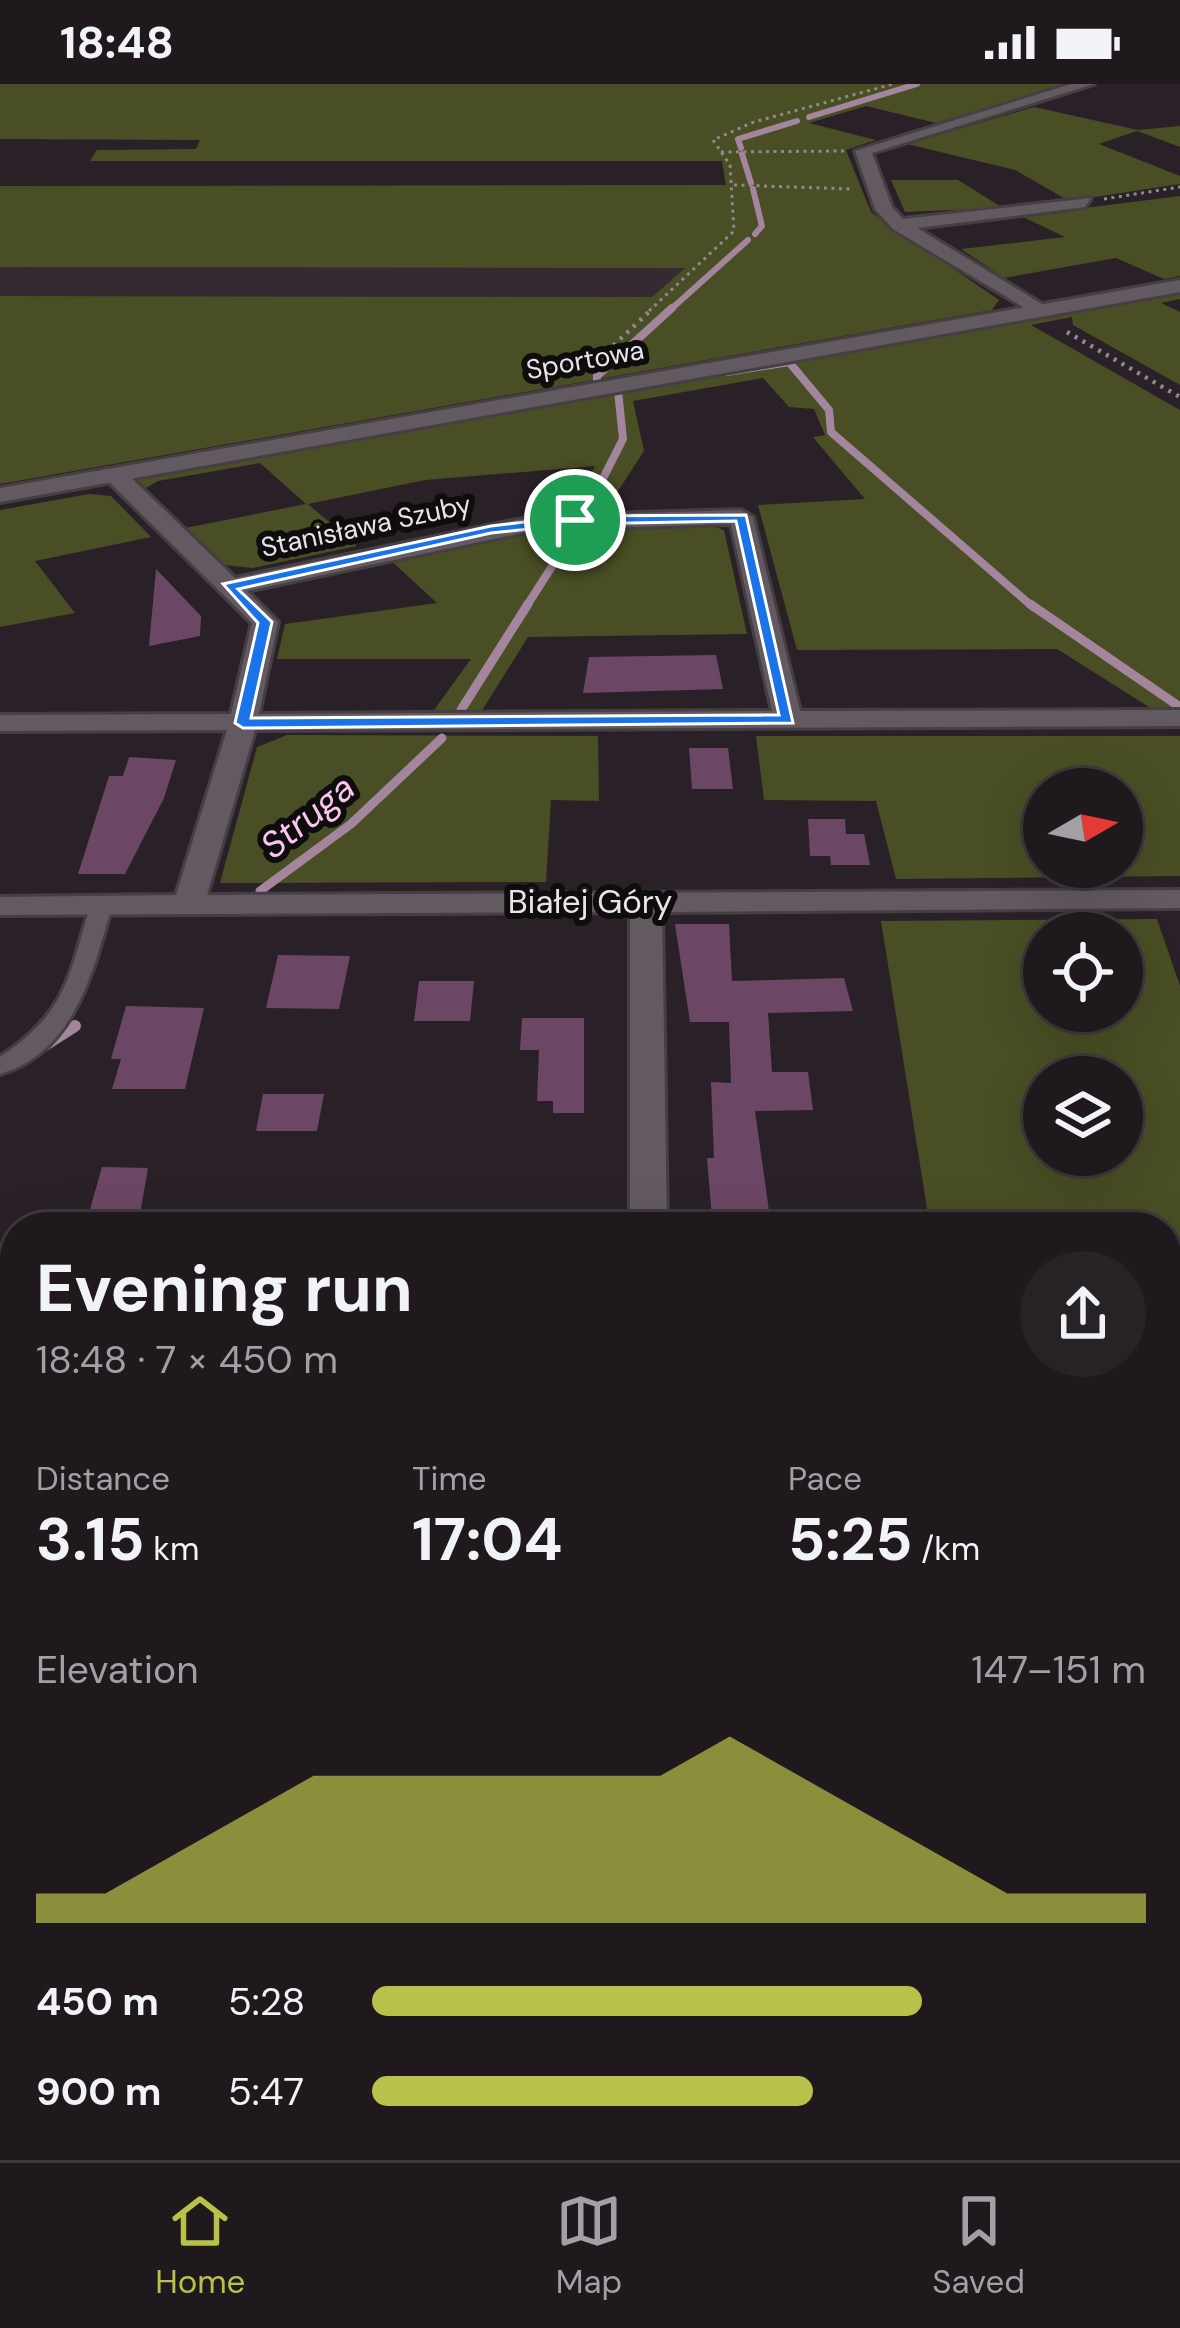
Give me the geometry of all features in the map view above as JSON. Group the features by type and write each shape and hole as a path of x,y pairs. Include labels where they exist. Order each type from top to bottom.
{"street":[{"path":"1035,311 899,225 884,209 863,152 1088,84"},
{"path":"899,225 1085,202"},
{"name":"Sportowa","path":"0,495 1180,286"},
{"path":"114,474 266,622 243,723 189,904"},
{"name":"Stanisława Szuby","path":"228,587 536,523 741,518 788,720"},
{"path":"0,722 1180,718"},
{"name":"Białej Góry","path":"0,906 1180,899"},
{"path":"646,901 648,1212"}],"lane":[{"path":"0,1066 51,1034 66,1016 101,906"}],"path":[{"path":"583,392 580,376 734,231 730,165 713,140 740,127 893,84"},
{"path":"720,152 863,152"},
{"path":"734,185 876,188"},
{"path":"1085,202 1180,187"},
{"path":"1035,311 1180,397"}],"shaded area":[{"path":"0,267 686,267 653,297 0,296"}],"green space":[{"path":"0,84 1067,84 936,123 866,106 809,123 876,140 846,150 871,212 999,300 992,310 0,484 0,296 652,297 685,268 0,267 0,186 726,185 722,161 90,161 97,150 196,149 200,140 0,139"},
{"path":"1034,107 1138,130 1180,126 1180,147 1137,131 1099,144 1180,176 1180,184 1069,201 1015,170 907,144"},
{"path":"891,180 958,180 1003,208 905,212"},
{"path":"1180,196 1180,276 1164,279 1116,258 1004,278 961,249 1065,237 1021,216"},
{"path":"1180,290 1180,299 1161,303 1180,312 1180,385 1073,325 1072,317 1031,325 1180,410 1180,712 1157,712 1057,649 797,650 758,505 865,499 813,437 825,435 814,409 789,407 763,378 633,401 644,451 605,511 567,513 595,466 425,480 308,504 357,546 253,568 225,565 185,528 306,504 260,463 158,481 144,489 133,481 139,476"},
{"path":"89,494 111,496 151,537 35,561 75,613 0,627 0,510"},
{"path":"700,522 724,530 747,634 528,637 481,712 434,710 471,659 277,659 285,624 437,603 387,557 513,531"},
{"path":"287,735 598,736 599,801 551,800 546,882 220,883 257,747"},
{"path":"756,736 1180,736 1180,876 1143,876 1143,768 1023,768 1023,878 896,879 876,801 764,800"},
{"path":"1143,919 1157,919 1180,986 1180,1212 928,1212 881,921 1023,920 1023,1032 1143,1032"}],"building":[{"path":"156,569 201,616 200,636 149,646"},
{"path":"716,655 723,689 583,693 589,657"},
{"path":"689,748 728,748 733,789 692,789"},
{"path":"129,757 176,760 164,798 125,874 78,874 109,776 123,776"},
{"path":"808,819 845,819 846,834 864,834 870,865 831,865 830,856 810,856"},
{"path":"675,924 729,924 732,981 844,978 853,1011 768,1013 772,1072 808,1072 813,1110 755,1111 769,1212 712,1212 707,1158 714,1158 711,1082 731,1083 729,1022 690,1022"},
{"path":"278,955 350,956 339,1009 266,1008"},
{"path":"419,981 474,981 470,1021 414,1021"},
{"path":"126,1006 204,1008 185,1089 112,1089 121,1059 111,1059"},
{"path":"522,1018 584,1018 584,1113 553,1113 553,1101 537,1101 539,1050 520,1050"},
{"path":"263,1094 324,1094 317,1131 256,1131"},
{"path":"102,1167 148,1168 140,1212 89,1212"}],"waterway":[{"name":"Struga","path":"809,117 917,84"},
{"name":"Struga","path":"741,148 738,139 797,121"},
{"name":"Struga","path":"742,154 751,183"},
{"name":"Struga","path":"753,189 762,226 755,234"},
{"name":"Struga","path":"669,311 748,240"},
{"name":"Struga","path":"597,382 597,376 672,308"},
{"path":"727,372 789,362 829,410 831,432 1033,607"},
{"name":"Struga","path":"587,510 623,439 618,391"},
{"name":"Struga","path":"526,607 576,529"},
{"name":"Struga","path":"461,710 528,604"},
{"path":"1030,604 1180,707"},
{"name":"Struga","path":"260,891 351,824 442,738"},
{"name":"Struga","path":"42,1047 75,1026"}],"route":[{"path":"741,518 788,720 243,723 266,622 228,587 491,530 575,520 741,518"}]}
